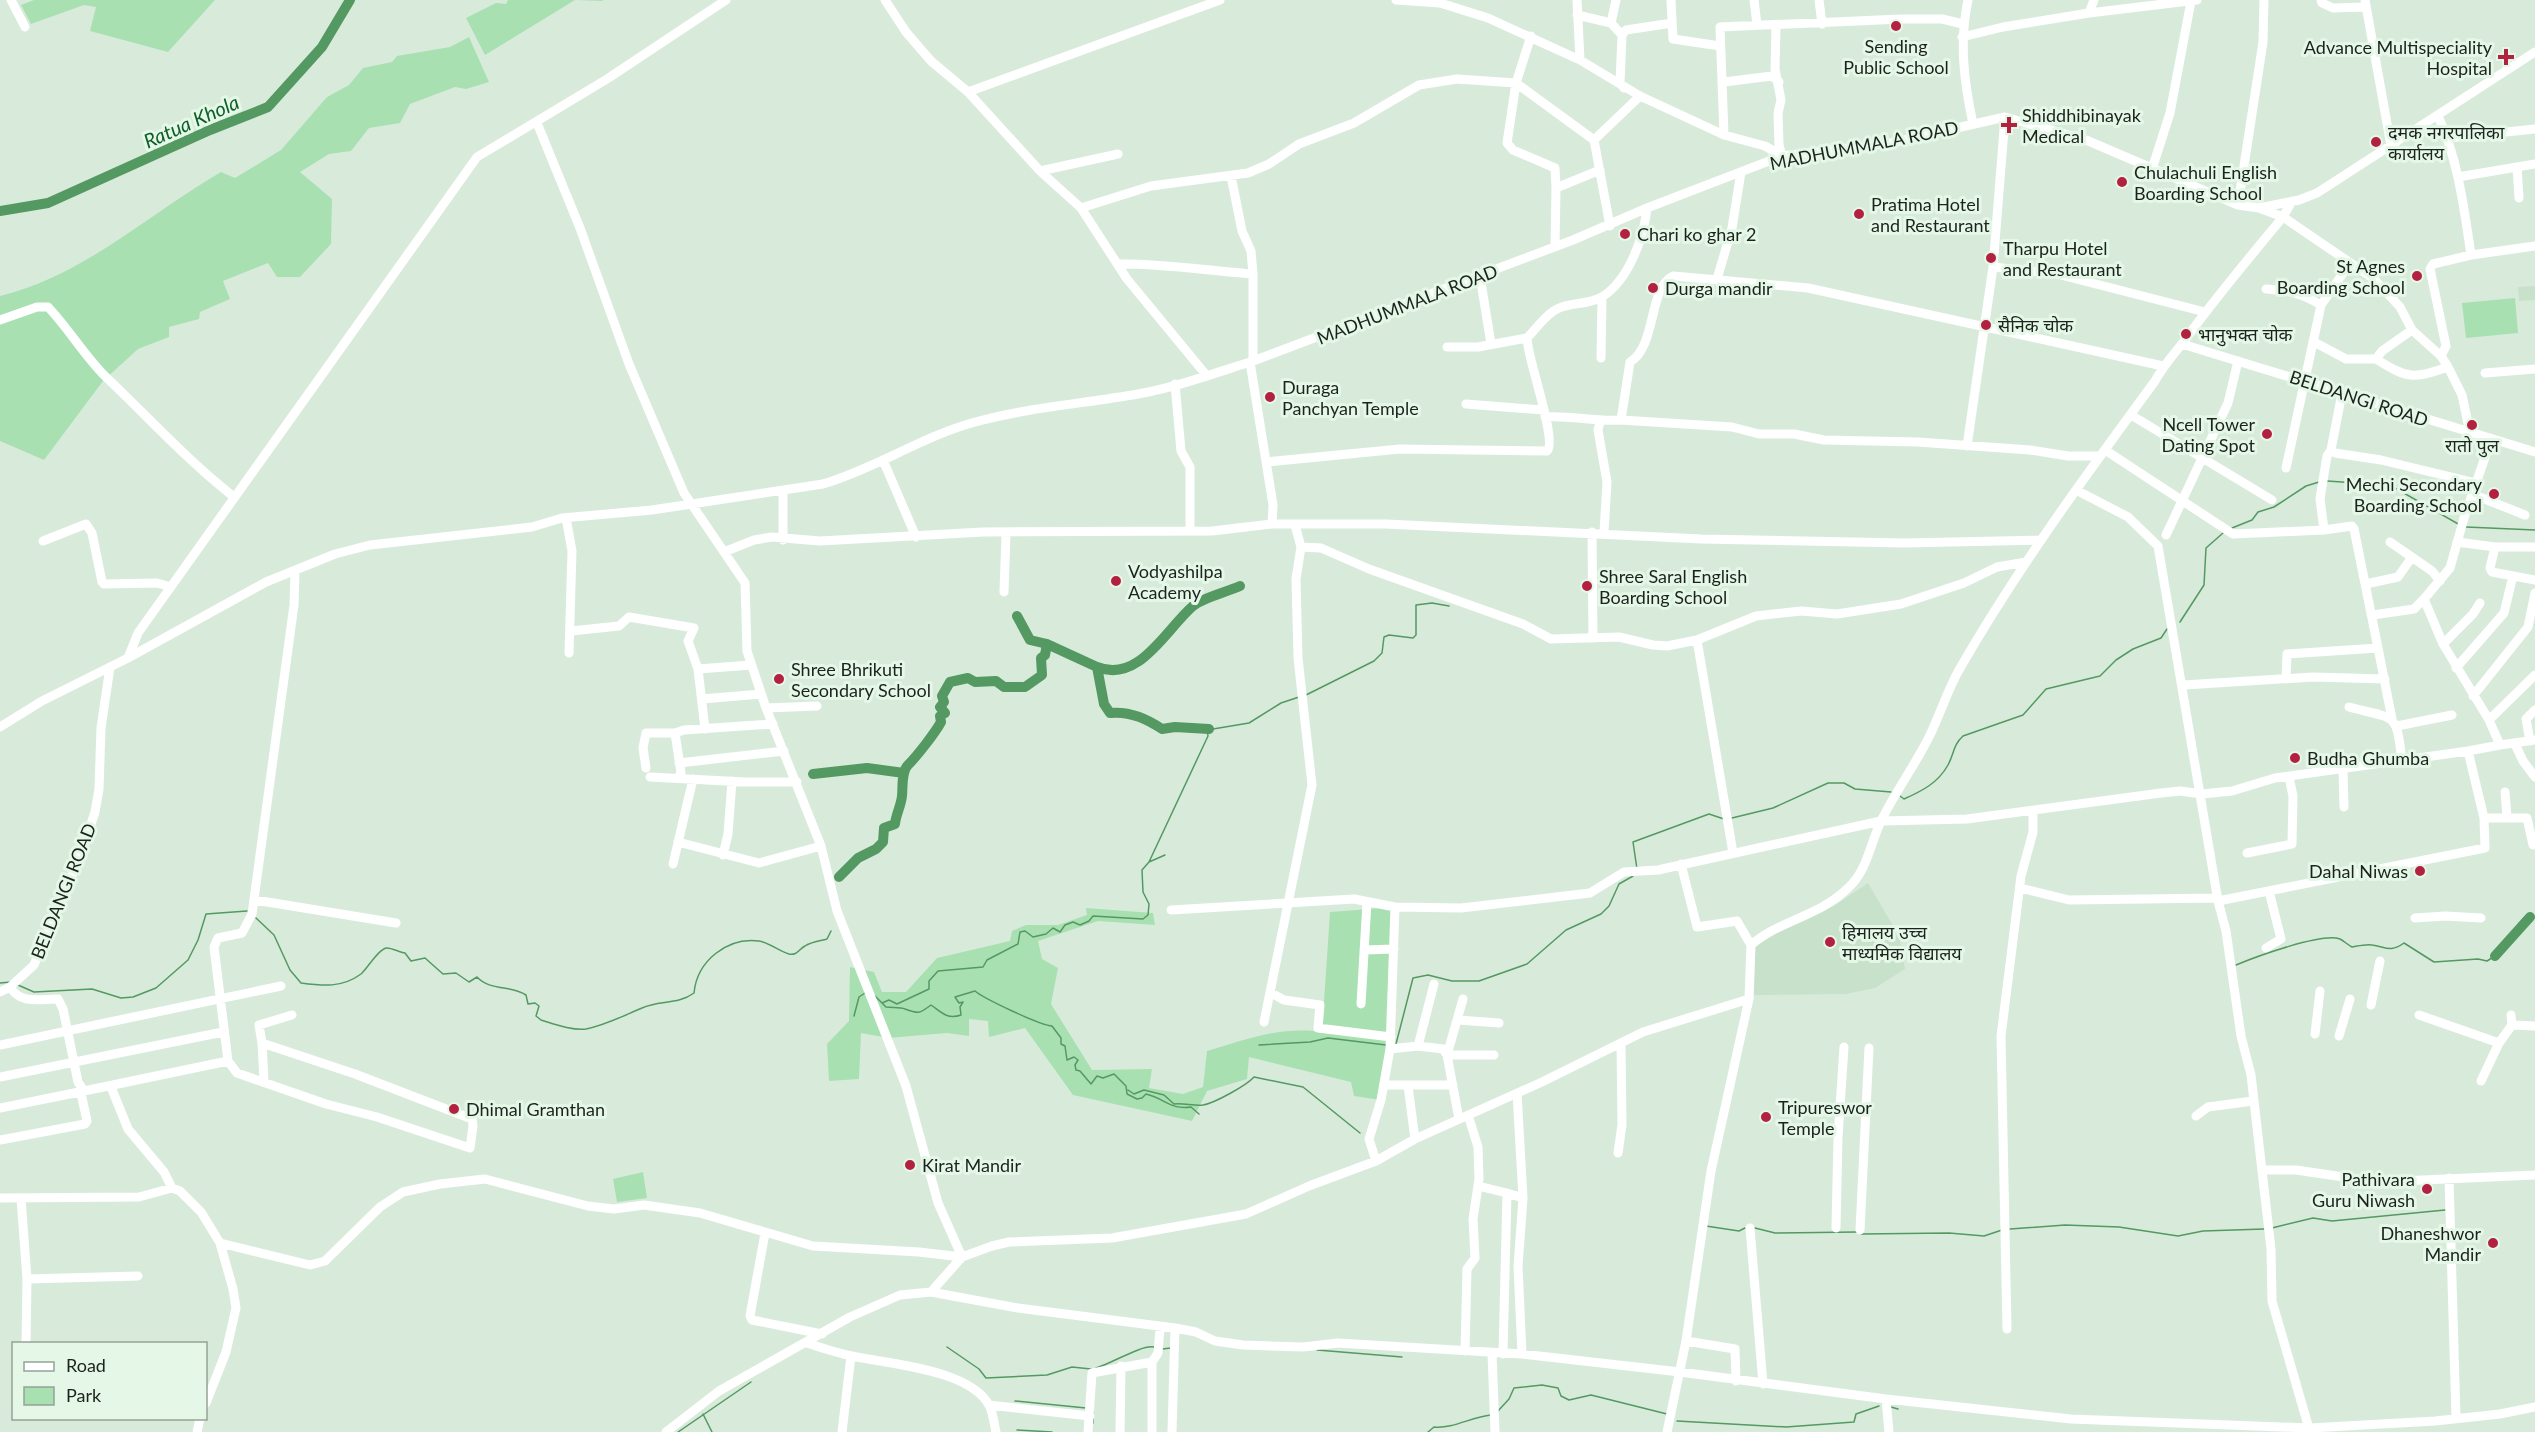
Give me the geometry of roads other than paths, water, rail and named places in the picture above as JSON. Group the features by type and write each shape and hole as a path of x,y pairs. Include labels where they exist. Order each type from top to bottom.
{"street":[{"path":"11,0 25,27"},
{"path":"128,658 138,633 477,157 537,123 726,0"},
{"path":"885,0 906,32 931,61 968,92 1040,171 1081,208 1127,279 1207,376"},
{"path":"968,92 1220,0"},
{"path":"1396,0 1440,2 1531,36 1580,60 1640,96 1724,135 1765,146 1782,156"},
{"path":"1577,0 1580,60"},
{"path":"1611,23 1616,0"},
{"path":"1671,0 1671,36 1676,41 1720,46"},
{"path":"1754,0 1757,25"},
{"path":"1819,0 1822,24"},
{"path":"1968,0 1962,37 1965,78 1973,124"},
{"path":"2089,13 2094,0"},
{"path":"2238,205 2263,42 2264,0"},
{"path":"2321,0 2322,3 2333,8 2365,3 2391,146"},
{"path":"1962,37 2003,27 2089,13 2165,2 2194,1 2170,113 2152,169"},
{"path":"1577,15 1611,23 1622,35"},
{"path":"1724,135 1724,82 1720,27 1901,19 1942,19 1963,24"},
{"path":"1624,88 1620,83 1622,35 1626,30 1672,23"},
{"path":"1776,26 1775,69 1780,83 1778,131 1782,156"},
{"path":"1531,36 1516,83 1507,143 1513,150 1555,168 1555,248"},
{"name":"MADHUMMALA ROAD","path":"0,727 62,690 128,658 266,582 335,554 370,545 532,526 566,518 694,504 783,491 848,477 898,451 975,422 1039,407 1126,396 1207,376 1252,361 1555,248 1647,208 1782,156 1891,143 2005,117 2086,140 2238,205 2259,208 2317,193 2535,52"},
{"path":"1724,82 1772,76 1780,83"},
{"path":"1081,208 1151,186 1248,173 1269,164 1299,144 1354,123 1419,85 1457,79 1516,83 1594,140 1610,226"},
{"path":"1594,140 1640,96"},
{"path":"2438,116 2448,138 2458,177 2471,255"},
{"path":"1968,446 1993,267 2005,117"},
{"path":"537,123 580,228 648,411 684,493 694,504 745,584 747,651 766,708 820,846 837,911 906,1086 938,1203 962,1257"},
{"path":"2448,138 2535,129"},
{"path":"1040,171 1119,154"},
{"path":"2458,177 2535,164"},
{"path":"2517,167 2520,198"},
{"path":"1556,188 1600,170"},
{"path":"1717,279 1732,228 1741,172"},
{"path":"1231,176 1242,231 1251,251 1252,361 1273,506 1272,524"},
{"path":"1751,945 1778,927 1806,916 1849,888 1862,871 1881,821 1929,738 1958,673 2026,562 2131,415 2163,366 2283,217 2292,201"},
{"path":"1447,348 1478,347 1527,338 1558,308 1591,302 1602,297 1620,278 1631,259 1645,230 1647,208"},
{"path":"2259,208 2283,217 2374,279 2400,307 2412,330 2441,356 2448,367 2462,395 2470,433"},
{"path":"2441,356 2446,346 2430,269 2433,264 2471,255 2535,246"},
{"path":"2286,468 2321,305 2350,263"},
{"path":"1118,264 1192,267 1221,273 1253,274"},
{"path":"1993,267 2058,274 2205,312"},
{"path":"1480,276 1491,344"},
{"path":"1621,420 1630,362 1643,351 1665,282 1673,276 1808,288 1986,325 2163,366"},
{"path":"2266,289 2287,290 2306,296 2321,305"},
{"path":"1600,358 1602,297"},
{"path":"0,320 37,307 48,307 106,377 129,396 203,473 234,497"},
{"path":"2376,359 2382,351 2412,330"},
{"path":"1266,462 1400,449 1547,451 1551,442 1540,390 1527,350 1527,338"},
{"path":"2314,342 2346,359 2376,359 2406,375 2420,377 2448,367"},
{"name":"BELDANGI ROAD","path":"2182,344 2535,452"},
{"path":"2166,535 2229,403 2238,361"},
{"path":"2485,373 2535,369"},
{"path":"1175,384 1181,451 1190,466 1190,530"},
{"path":"2324,530 2319,500 2321,482 2327,456 2331,450 2343,393"},
{"path":"1466,404 1568,415 1600,422 1621,420 1732,427 1759,434 1794,434 1824,440 2030,450 2068,456 2103,453 2183,500 2233,534 2324,530 2352,526 2373,615 2402,761"},
{"path":"2131,415 2272,500"},
{"path":"1600,422 1598,430 1607,482 1604,532"},
{"path":"2373,615 2414,609 2450,568 2491,440"},
{"path":"2331,450 2334,453 2381,460 2476,483"},
{"path":"883,460 916,537"},
{"path":"2076,490 2128,517 2158,546 2184,685 2253,1101 2271,1250 2272,1301 2310,1430"},
{"path":"783,491 783,540"},
{"path":"2472,494 2524,514"},
{"path":"566,518 572,551 569,653"},
{"path":"43,541 86,524 92,533 104,584 157,583 171,587"},
{"path":"724,552 754,540 772,537 783,540 916,537 983,532 1006,534 1212,531 1272,524 1386,524 1604,532 1701,539 1824,542 2041,540"},
{"path":"1264,1022 1312,785 1298,658 1296,579 1301,547 1295,525"},
{"path":"1592,532 1593,638"},
{"path":"1004,592 1006,534"},
{"path":"2390,542 2432,571 2440,582"},
{"path":"2457,542 2495,547 2535,547"},
{"path":"1301,547 1321,548 1369,569 1523,624 1551,639 1619,637 1667,646 1697,640 1756,616 1801,611 1837,614 1901,604 1964,583 1997,567 2026,562"},
{"path":"2495,547 2490,568 2492,572 2535,580"},
{"path":"2366,584 2398,577 2412,557"},
{"path":"262,1043 355,1074 472,1119 470,1148 377,1117 326,1104 237,1073 228,1061 219,1001 215,941 245,930 255,900 294,605 295,571"},
{"path":"2456,668 2504,613 2513,576"},
{"path":"2473,696 2528,627 2535,593"},
{"path":"2424,599 2443,644 2489,720 2500,746"},
{"path":"2443,644 2473,614 2480,603"},
{"path":"571,631 619,626 628,617 641,617 694,628 688,641 698,669 705,729"},
{"path":"1697,640 1733,853"},
{"path":"2286,679 2287,654 2378,648"},
{"path":"698,669 752,664"},
{"name":"BELDANGI ROAD","path":"0,992 10,987 34,965 81,854 95,813 99,789 101,728 110,667"},
{"path":"2489,720 2535,675"},
{"path":"2184,685 2286,679 2385,680"},
{"path":"702,699 761,694"},
{"path":"766,708 817,706"},
{"path":"2349,706 2395,722 2452,715"},
{"path":"1171,910 1354,899 1395,907 1461,908 1590,892 1624,872 1658,870 1881,821 1967,819 2033,812 2161,793 2180,791 2202,794 2239,790 2267,780 2533,741 2526,719 2535,710"},
{"path":"773,724 684,730 675,734 646,733 643,748 648,772 678,778 732,782 796,782"},
{"path":"675,734 679,763 678,778"},
{"path":"2515,744 2523,762 2535,777"},
{"path":"679,763 784,751"},
{"path":"2019,888 2069,900 2218,900 2485,848 2484,818 2468,751"},
{"path":"2343,769 2344,807"},
{"path":"2247,853 2292,844 2293,796 2289,777"},
{"path":"673,864 693,779"},
{"path":"723,855 728,834 732,782"},
{"path":"2505,792 2508,817"},
{"path":"2007,1329 2001,1036 2019,888 2033,832 2033,812"},
{"path":"2484,818 2528,819 2533,845"},
{"path":"678,842 723,855 759,862 820,846"},
{"path":"1667,1432 1686,1341 1711,1171 1749,999 1751,945 1737,921 1697,927 1681,864"},
{"path":"2266,948 2281,939 2269,891"},
{"path":"255,900 396,923"},
{"path":"1361,1004 1367,902"},
{"path":"1376,1161 1369,1139 1384,1085 1390,1049 1395,907"},
{"path":"2415,918 2445,916 2481,918"},
{"path":"1364,950 1394,949"},
{"path":"2371,1005 2379,961"},
{"path":"1418,1046 1434,984"},
{"path":"0,1045 219,1001 281,986"},
{"path":"0,1140 85,1124 87,1121 63,1009 58,999 26,1000 15,994 10,987"},
{"path":"2315,1034 2320,991"},
{"path":"1271,993 1284,1000 1320,1005 1318,1028 1391,1037"},
{"path":"1447,1055 1462,999"},
{"path":"219,1243 310,1265 324,1261 380,1207 404,1192 485,1179 588,1206 614,1209 645,1205 700,1213 813,1246 919,1252 962,1257 1009,1242 1113,1238 1246,1214 1309,1186 1376,1161 1414,1139 1621,1043 1654,1029 1749,999"},
{"path":"2339,1036 2350,999"},
{"path":"264,1081 259,1025 292,1015"},
{"path":"2419,1015 2499,1043"},
{"path":"1458,1020 1499,1023"},
{"path":"2481,1081 2512,1020 2535,1026"},
{"path":"0,1077 74,1060 223,1032"},
{"path":"1618,1153 1623,1095 1621,1043"},
{"path":"1390,1049 1418,1046 1443,1048 1447,1055 1463,1117 1478,1147 1478,1186 1473,1219 1475,1258 1467,1269 1465,1351"},
{"path":"1836,1228 1838,1137 1844,1047"},
{"path":"1860,1230 1869,1048"},
{"path":"1447,1055 1494,1055"},
{"path":"0,1108 111,1087 228,1061"},
{"path":"1384,1085 1453,1084"},
{"path":"1408,1086 1414,1139"},
{"path":"111,1087 128,1129 164,1172 172,1188"},
{"path":"1517,1093 1522,1198 1518,1266 1522,1354"},
{"path":"2196,1116 2208,1107 2253,1101"},
{"path":"2263,1170 2296,1170 2378,1182 2535,1175"},
{"path":"2449,1178 2456,1418"},
{"path":"1478,1186 1507,1192 1522,1198"},
{"path":"0,1198 140,1197 172,1188 180,1191 201,1212 219,1243 233,1289 236,1308 226,1352 207,1400"},
{"path":"1503,1354 1507,1192"},
{"path":"21,1198 27,1279 26,1342"},
{"path":"1750,1228 1763,1384"},
{"path":"765,1233 750,1316 752,1320 822,1334"},
{"path":"931,1292 962,1257"},
{"path":"27,1279 138,1276"},
{"path":"666,1432 719,1391 874,1305 900,1295 931,1292 1017,1308 1084,1315 1160,1328 1175,1328 1196,1332 1215,1341 1243,1345 1303,1347 1338,1343 1522,1354 1886,1399 2072,1419 2310,1430 2362,1429 2500,1414 2535,1407"},
{"path":"1152,1432 1152,1362 1158,1353 1160,1328"},
{"path":"1172,1432 1175,1328"},
{"path":"1686,1341 1735,1349 1736,1381"},
{"path":"807,1343 852,1356 927,1370 959,1381 977,1392 989,1405 996,1432"},
{"path":"1492,1353 1495,1432"},
{"path":"842,1432 852,1356"},
{"path":"1088,1432 1092,1373 1152,1362"},
{"path":"1120,1432 1121,1366"},
{"path":"1886,1399 1888,1432"},
{"path":"989,1405 1090,1416"},
{"path":"2120,1421 2121,1432"}],"waterway":[{"name":"Ratua Khola","path":"0,211 48,203 210,130 268,107 322,47 350,0"},
{"path":"2327,481 2357,483 2362,480 2395,488 2460,525"},
{"path":"2232,528 2252,520 2258,512 2274,507 2306,486 2319,482"},
{"path":"2466,527 2535,530"},
{"path":"2180,622 2204,585 2206,548 2223,533"},
{"path":"1097,667 1112,670 1126,668 1139,661 1151,652 1197,603 1240,586"},
{"path":"1306,695 1374,661 1382,653 1384,637 1389,635 1413,638 1416,635 1416,605 1432,603 1449,606"},
{"path":"1017,616 1030,640 1047,644 1097,667 1104,704 1110,713 1137,716 1162,729 1175,727 1209,729"},
{"path":"1900,796 1904,799 1934,782 1948,765 1955,746 1963,736 2023,715 2046,689 2100,676 2116,660 2133,649 2161,638 2167,629"},
{"path":"839,877 858,858 876,849 883,842 884,828 895,824 901,800 904,772 941,722 940,716 945,713 940,707 944,702 942,696 950,682 968,678 975,682 996,681 1004,687 1025,687 1042,675 1041,658 1045,655 1047,644"},
{"path":"1149,862 1208,736 1207,730 1249,723 1281,703 1299,697"},
{"path":"813,774 867,768 904,773"},
{"path":"1732,818 1773,808 1828,783 1844,783 1855,789 1891,792"},
{"path":"1637,869 1633,842 1709,814 1724,819"},
{"path":"882,1003 889,1000 897,1004 929,989 929,981 938,971 983,967 987,960 1018,944 1020,932 1025,931 1033,937 1046,934 1053,928 1060,932 1065,925 1073,922 1080,925 1089,921 1093,916 1143,919 1148,915 1149,904 1143,892 1142,870 1149,862 1165,855"},
{"path":"1396,1044 1413,978 1428,975 1452,981 1479,981 1527,964 1566,930 1601,914 1609,906 1619,884 1633,876"},
{"path":"18,985 34,992 92,989 121,998 133,997 156,988 188,960 198,940 206,914 247,911"},
{"path":"2495,956 2530,917"},
{"path":"256,918 274,935 290,970 301,983 325,985 347,982 361,974 380,951 389,948 405,953 411,961 425,958 443,974 456,973 469,982 477,977 488,984 520,992 526,995 528,1004 535,1003 539,1006 536,1016 541,1020 575,1029 601,1025 648,1006 688,997 694,993 696,981 707,961 725,947 747,941 759,941 792,954 807,945 827,939 831,931"},
{"path":"2236,965 2289,946 2331,938 2340,939 2352,947 2370,945 2391,949 2404,943 2434,962 2478,959 2487,961 2495,956"},
{"path":"0,983 11,982"},
{"path":"875,996 886,1007 919,1012 931,1005 952,1017 961,1015 960,1007 963,1002 959,1003 955,997 975,991 1012,1011 1052,1026 1061,1038 1061,1044 1065,1046 1067,1060 1074,1057 1078,1060 1075,1065 1076,1070 1080,1071 1091,1084 1097,1076 1103,1078 1114,1074 1126,1086 1127,1094 1137,1099 1146,1094 1173,1106 1191,1107 1199,1114"},
{"path":"854,1016 859,997 865,993"},
{"path":"1259,1045 1310,1042 1328,1038 1386,1045"},
{"path":"1128,1090 1134,1094 1144,1090 1164,1095 1174,1104 1203,1105 1230,1093 1254,1077 1303,1087 1360,1133"},
{"path":"2272,1228 2313,1218 2332,1221 2445,1210"},
{"path":"2010,1229 2065,1225 2119,1227 2178,1236 2203,1231 2264,1229"},
{"path":"1706,1226 1739,1231 1745,1228"},
{"path":"1755,1228 1775,1233 1857,1232"},
{"path":"1861,1234 1949,1233 1984,1236 2002,1230"},
{"path":"947,1347 979,1369 986,1378 1047,1375 1072,1367 1091,1369"},
{"path":"1096,1368 1141,1349 1154,1347"},
{"path":"1162,1349 1171,1348"},
{"path":"1317,1350 1402,1357"},
{"path":"678,1432 751,1382"},
{"path":"1498,1411 1509,1399 1514,1388 1542,1385 1558,1388 1561,1396 1569,1400 1591,1395 1667,1414"},
{"path":"1015,1401 1086,1408"},
{"path":"1677,1421 1786,1427 1854,1422 1856,1414 1879,1406"},
{"path":"1891,1407 1898,1409"},
{"path":"1093,1408 1093,1423"},
{"path":"703,1414 712,1432"},
{"path":"1428,1432 1434,1427 1448,1426 1491,1415"},
{"path":"1017,1430 1052,1432"}],"place":[{"name":"Sending Public School","path":"1896,26"},
{"name":"Advance Multispeciality Hospital","path":"2506,57"},
{"name":"Shiddhibinayak Medical","path":"2009,125"},
{"name":"दमक नगरपालिका कार्यालय","path":"2376,142"},
{"name":"Chulachuli English Boarding School","path":"2122,182"},
{"name":"Pratima Hotel and Restaurant","path":"1859,214"},
{"name":"Chari ko ghar 2","path":"1625,234"},
{"name":"Tharpu Hotel and Restaurant","path":"1991,258"},
{"name":"St Agnes Boarding School","path":"2417,276"},
{"name":"Durga mandir","path":"1653,288"},
{"name":"सैनिक चोक","path":"1986,325"},
{"name":"भानुभक्त चोक","path":"2186,334"},
{"name":"Duraga Panchyan Temple","path":"1270,397"},
{"name":"रातो पुल","path":"2472,425"},
{"name":"Ncell Tower Dating Spot","path":"2267,434"},
{"name":"Mechi Secondary Boarding School","path":"2494,494"},
{"name":"Vodyashilpa Academy","path":"1116,581"},
{"name":"Shree Saral English Boarding School","path":"1587,586"},
{"name":"Shree Bhrikuti Secondary School","path":"779,679"},
{"name":"Budha Ghumba","path":"2295,758"},
{"name":"Dahal Niwas","path":"2420,871"},
{"name":"हिमालय उच्च माध्यमिक विद्यालय","path":"1830,942"},
{"name":"Dhimal Gramthan","path":"454,1109"},
{"name":"Tripureswor Temple","path":"1766,1117"},
{"name":"Kirat Mandir","path":"910,1165"},
{"name":"Pathivara Guru Niwash","path":"2427,1189"},
{"name":"Dhaneshwor Mandir","path":"2493,1243"}]}
